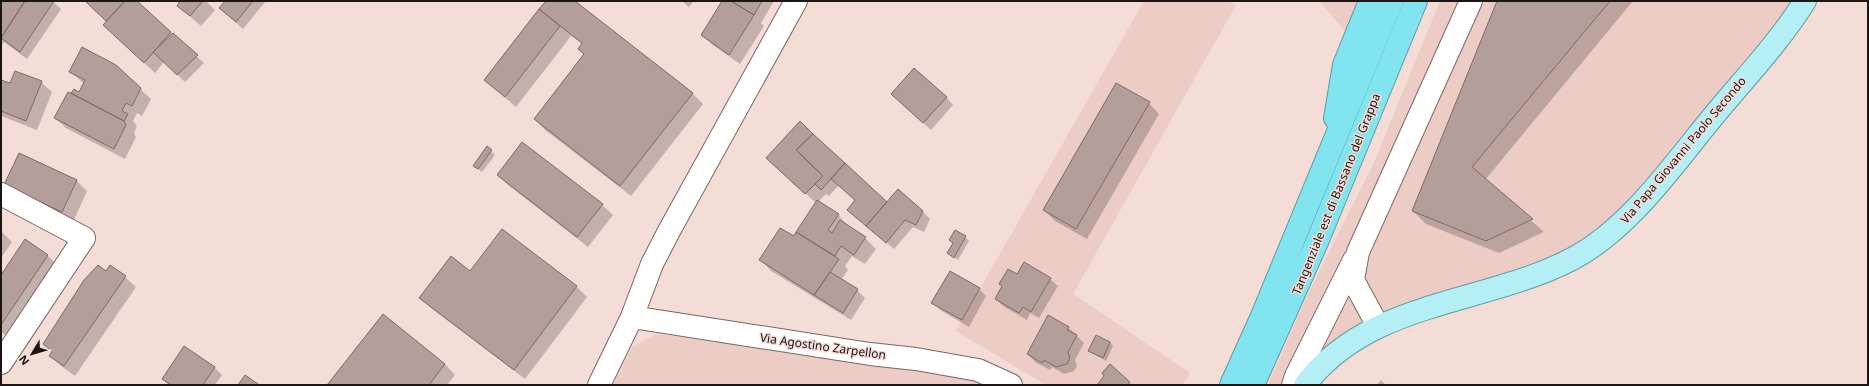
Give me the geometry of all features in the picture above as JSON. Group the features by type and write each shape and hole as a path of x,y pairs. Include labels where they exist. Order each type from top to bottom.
{"highway":[{"path":"1333,145 1335,111 1344,65 1370,1"},
{"name":"Tangenziale est di Bassano del Grappa","path":"1230,385 1262,316 1392,1"},
{"name":"Tangenziale est di Bassano del Grappa","path":"1254,385 1317,242 1416,1"},
{"path":"1317,242 1326,233 1352,184 1389,99 1427,1"}],"main road":[{"name":"Via Papa Giovanni Paolo Secondo","path":"1305,385 1329,359 1341,349 1378,326 1417,311 1497,288 1544,272 1573,258 1606,237 1638,206 1781,35 1805,1"}],"street":[{"path":"599,385 632,317 652,264 796,1"},
{"path":"1294,385 1296,376 1358,252 1472,1"},
{"path":"1,194 84,238 1,363"},
{"path":"1358,252 1353,280 1378,326"},
{"name":"Via Agostino Zarpellon","path":"632,317 978,370 1011,385"}],"shaded area":[{"path":"1144,1 1228,1 1236,5 1073,294 1190,373 1183,385 1046,385 956,331"},
{"path":"1319,1 1368,1 1353,40"},
{"path":"1440,1 1794,1 1727,86 1624,208 1587,238 1551,259 1410,305 1401,306 1357,325 1326,348 1306,340 1286,385 1268,385 1306,298 1373,165"},
{"path":"656,334 778,349 953,375 984,385 613,385 632,347"}],"building":[{"path":"1,1 25,1 1,38"},
{"path":"25,1 54,1 20,52 1,38"},
{"path":"85,1 125,1 106,21"},
{"path":"125,1 137,1 171,32 144,63 103,25"},
{"path":"180,1 203,1 190,16 177,6"},
{"path":"225,1 253,1 236,22 219,8"},
{"path":"546,1 575,1 693,93 620,186 534,119 584,54 578,49 582,43 539,9"},
{"path":"722,1 731,1 754,15 729,55 701,35"},
{"path":"731,1 762,1 754,15"},
{"path":"1497,1 1610,1 1472,167 1533,219 1486,241 1412,211"},
{"path":"539,9 560,26 505,97 484,80"},
{"path":"173,33 198,55 177,75 153,52"},
{"path":"82,47 116,65 141,88 132,106 126,103 122,111 128,114 124,121 71,93 74,89 79,92 85,80 69,72"},
{"path":"914,68 947,97 923,123 891,94"},
{"path":"15,71 42,81 26,121 1,111 1,80 10,83"},
{"path":"1116,83 1150,102 1076,229 1043,210"},
{"path":"68,92 124,121 126,125 114,149 54,118"},
{"path":"800,121 813,134 796,150 823,176 805,194 766,158"},
{"path":"813,134 845,163 821,190 815,184 823,176 796,150"},
{"path":"522,142 603,204 577,237 497,175"},
{"path":"487,146 492,150 478,169 473,166"},
{"path":"19,153 77,180 62,212 4,185"},
{"path":"845,163 887,202 866,226 847,210 855,200 831,179"},
{"path":"898,189 923,211 916,225 905,220 886,243 866,226"},
{"path":"817,200 839,214 828,230 832,233 840,220 866,237 854,255 841,246 835,256 796,232"},
{"path":"780,228 794,236 796,232 839,259 814,295 759,260"},
{"path":"502,229 577,286 514,370 419,298 451,256 470,271"},
{"path":"955,230 966,236 954,258 947,253 953,243 949,240"},
{"path":"25,239 48,255 1,325 1,275"},
{"path":"1024,262 1051,278 1031,312 1023,307 1019,313 995,299 1002,286 999,284 1008,269 1017,274"},
{"path":"98,265 106,271 110,265 126,276 64,366 49,356 52,351 43,344 84,280"},
{"path":"950,271 980,288 962,320 931,303"},
{"path":"830,272 858,289 843,313 814,295"},
{"path":"383,314 445,364 429,385 327,385"},
{"path":"1048,315 1069,327 1067,330 1077,335 1068,352 1070,358 1067,364 1056,367 1044,360 1042,363 1027,354"},
{"path":"1096,335 1110,342 1103,358 1088,351"},
{"path":"184,346 215,367 203,385 171,385 162,379"},
{"path":"1110,364 1130,382 1128,385 1097,385 1104,376 1102,373"},
{"path":"245,375 258,384 238,385"}]}
